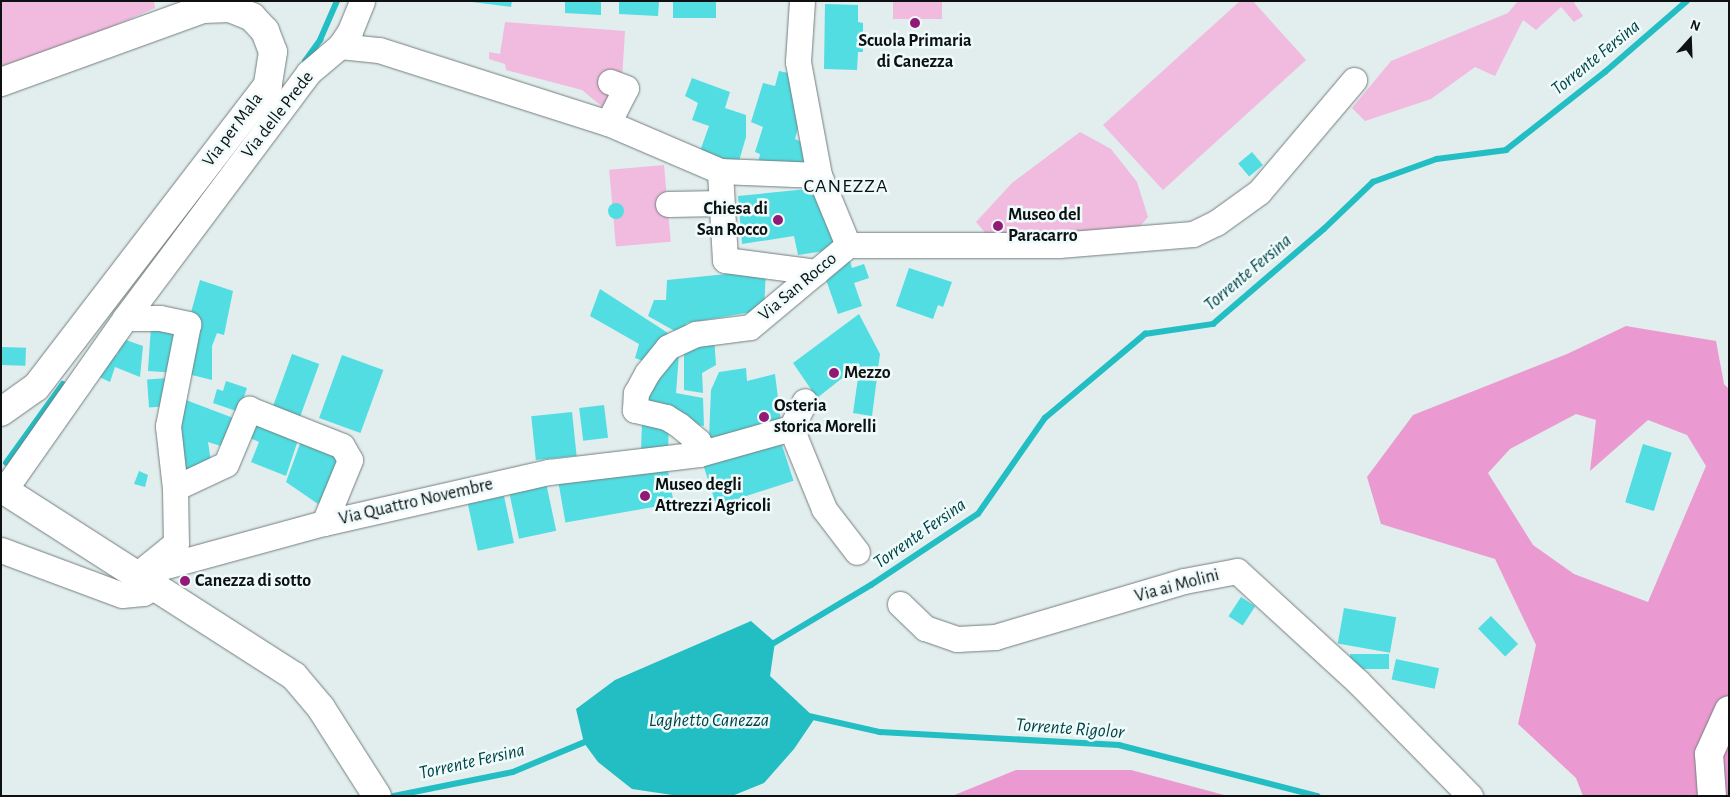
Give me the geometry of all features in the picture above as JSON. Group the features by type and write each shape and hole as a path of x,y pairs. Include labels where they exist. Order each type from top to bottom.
{"main road":[{"name":"Via per Mala","path":"1,82 203,9 230,8 252,17 265,30 273,52 268,85 36,387 1,412"},
{"path":"3,489 272,659 294,676 321,708 378,796"},
{"path":"1712,796 1709,754 1729,710"}],"street":[{"name":"Via delle Prede","path":"3,489 125,318 308,73 340,46 350,32 362,1"},
{"path":"802,1 798,62 819,175 848,245 1059,245 1193,234 1216,223 1259,192 1354,80"},
{"path":"340,46 379,50 608,123 720,171 819,175"},
{"path":"608,123 626,88 610,82"},
{"path":"720,171 725,260 816,272"},
{"path":"668,204 721,203"},
{"name":"Via San Rocco","path":"700,454 698,441 679,424 666,417 635,410 636,393 647,372 668,347 696,334 750,327 848,245"},
{"path":"125,318 160,318 188,324 168,426 175,488 176,543 147,580"},
{"path":"805,401 791,428 824,509 858,552"},
{"path":"175,488 226,464 249,409 342,446 350,460 324,523"},
{"name":"Via Quattro Novembre","path":"1,550 122,595 143,593 147,580 324,523 549,472 700,454 791,428"},
{"name":"Via ai Molini","path":"900,604 924,628 957,640 995,637 1184,581 1237,571 1358,682 1470,796"}],"shaded area":[{"path":"1,1 154,1 155,8 65,47 1,66"},
{"path":"893,1 942,1 942,19 893,19"},
{"path":"1240,1 1253,1 1306,60 1163,190 1103,125"},
{"path":"1518,1 1576,1 1574,3 1583,16 1574,22 1561,7 1536,30 1523,20 1495,76 1475,67 1431,99 1365,121 1352,108 1391,61 1508,13"},
{"path":"505,22 625,31 622,79 605,109 582,90 506,70 505,64 489,59 489,52 500,54"},
{"path":"1080,132 1111,149 1137,182 1148,217 1137,230 989,237 976,222 1012,183"},
{"path":"664,165 671,242 616,247 609,170"},
{"path":"1626,326 1716,341 1724,384 1729,389 1729,796 1583,796 1576,778 1518,724 1536,645 1495,559 1381,524 1367,477 1413,415 1567,354","holes":["1576,414 1596,420 1590,471 1648,420 1687,435 1706,466 1648,602 1574,574 1533,545 1488,473 1510,449"]},
{"path":"1016,770 1131,770 1228,796 952,796"}],"water":[{"name":"Laghetto Canezza","path":"751,621 775,642 770,676 815,718 794,749 764,783 732,796 679,796 632,789 598,762 584,743 576,709 615,680"}],"building":[{"path":"464,1 512,1 511,7"},
{"path":"565,1 601,1 601,15 565,13"},
{"path":"619,1 659,1 658,16 619,14"},
{"path":"673,1 716,1 716,18 673,18"},
{"path":"825,4 858,5 858,22 863,23 863,52 858,52 857,70 824,69"},
{"path":"779,71 797,75 800,121 795,139 809,145 812,169 757,169 760,154 755,152 763,127 751,122 763,83 775,86"},
{"path":"692,78 730,92 725,108 746,115 746,137 737,168 699,154 709,126 692,120 698,103 685,96"},
{"path":"1252,152 1263,165 1249,177 1238,164"},
{"name":"Chiesa di San Rocco","path":"808,189 810,195 819,193 837,236 831,250 798,255 794,236 742,244 738,196"},
{"path":"616,203 622,205 624,211 622,217 616,219 610,217 608,211 610,205"},
{"path":"850,261 852,268 864,264 869,278 854,283 862,306 838,314 823,271"},
{"path":"909,268 952,282 943,307 938,305 933,319 896,306"},
{"path":"766,270 764,310 687,323 680,334 648,316 654,300 666,300 667,280"},
{"path":"200,280 233,291 224,335 217,333 212,346 212,380 184,373 190,316"},
{"path":"600,289 668,333 651,364 635,358 639,344 590,316"},
{"path":"859,314 880,354 872,416 853,413 860,364 817,398 793,363"},
{"path":"151,327 183,329 180,373 148,371"},
{"path":"714,336 716,365 702,373 703,393 684,390 684,344"},
{"path":"123,339 143,346 140,377 115,367 110,382 95,375 104,352 117,355"},
{"path":"1,347 26,348 25,366 1,365"},
{"path":"292,354 319,364 299,418 272,409"},
{"path":"679,354 676,393 703,398 704,426 685,423 643,406 647,384"},
{"path":"342,355 383,370 360,433 319,418"},
{"path":"746,368 747,381 775,374 781,422 709,438 711,390 719,372"},
{"path":"168,378 170,406 149,407 147,379"},
{"path":"226,381 247,388 239,412 213,403 217,389 223,391"},
{"path":"178,397 236,419 224,447 208,442 211,462 180,476"},
{"path":"604,405 608,438 583,441 579,408"},
{"path":"572,412 577,456 536,460 531,416"},
{"path":"256,419 298,440 286,476 251,462 259,442 250,438"},
{"path":"642,422 669,423 668,451 641,450"},
{"path":"779,436 794,481 716,506 702,461"},
{"path":"301,441 339,457 336,482 318,504 286,482"},
{"path":"1643,444 1672,453 1654,511 1625,502"},
{"path":"667,465 674,503 565,523 559,484"},
{"path":"139,471 148,475 145,487 134,484"},
{"path":"545,478 556,531 519,539 508,486"},
{"path":"504,496 514,543 478,551 468,504"},
{"path":"1241,597 1255,606 1243,626 1228,616"},
{"path":"1344,608 1396,617 1390,653 1338,643"},
{"path":"1491,616 1518,644 1505,657 1478,629"},
{"path":"1350,654 1389,654 1389,669 1350,669"},
{"path":"1396,659 1439,668 1435,689 1392,680"}],"waterway":[{"path":"305,61 320,40 337,1"},
{"name":"Torrente Fersina","path":"769,646 871,585 978,514 1045,418 1145,334 1213,324 1324,229 1373,182 1437,159 1506,150 1605,72 1687,1"},
{"path":"6,463 63,384"},
{"name":"Torrente Rigolor","path":"809,716 880,732 1119,745 1318,796"},
{"name":"Torrente Fersina","path":"394,796 513,772 590,740"}],"place":[{"name":"Scuola Primaria di Canezza","path":"915,23"},
{"name":"Chiesa di San Rocco","path":"778,220"},
{"name":"Museo del Paracarro","path":"998,226"},
{"name":"Mezzo","path":"834,373"},
{"name":"Osteria storica Morelli","path":"764,417"},
{"name":"Museo degli Attrezzi Agricoli","path":"645,496"},
{"name":"Canezza di sotto","path":"185,581"}],"district":[{"name":"CANEZZA","path":"846,186"}]}
